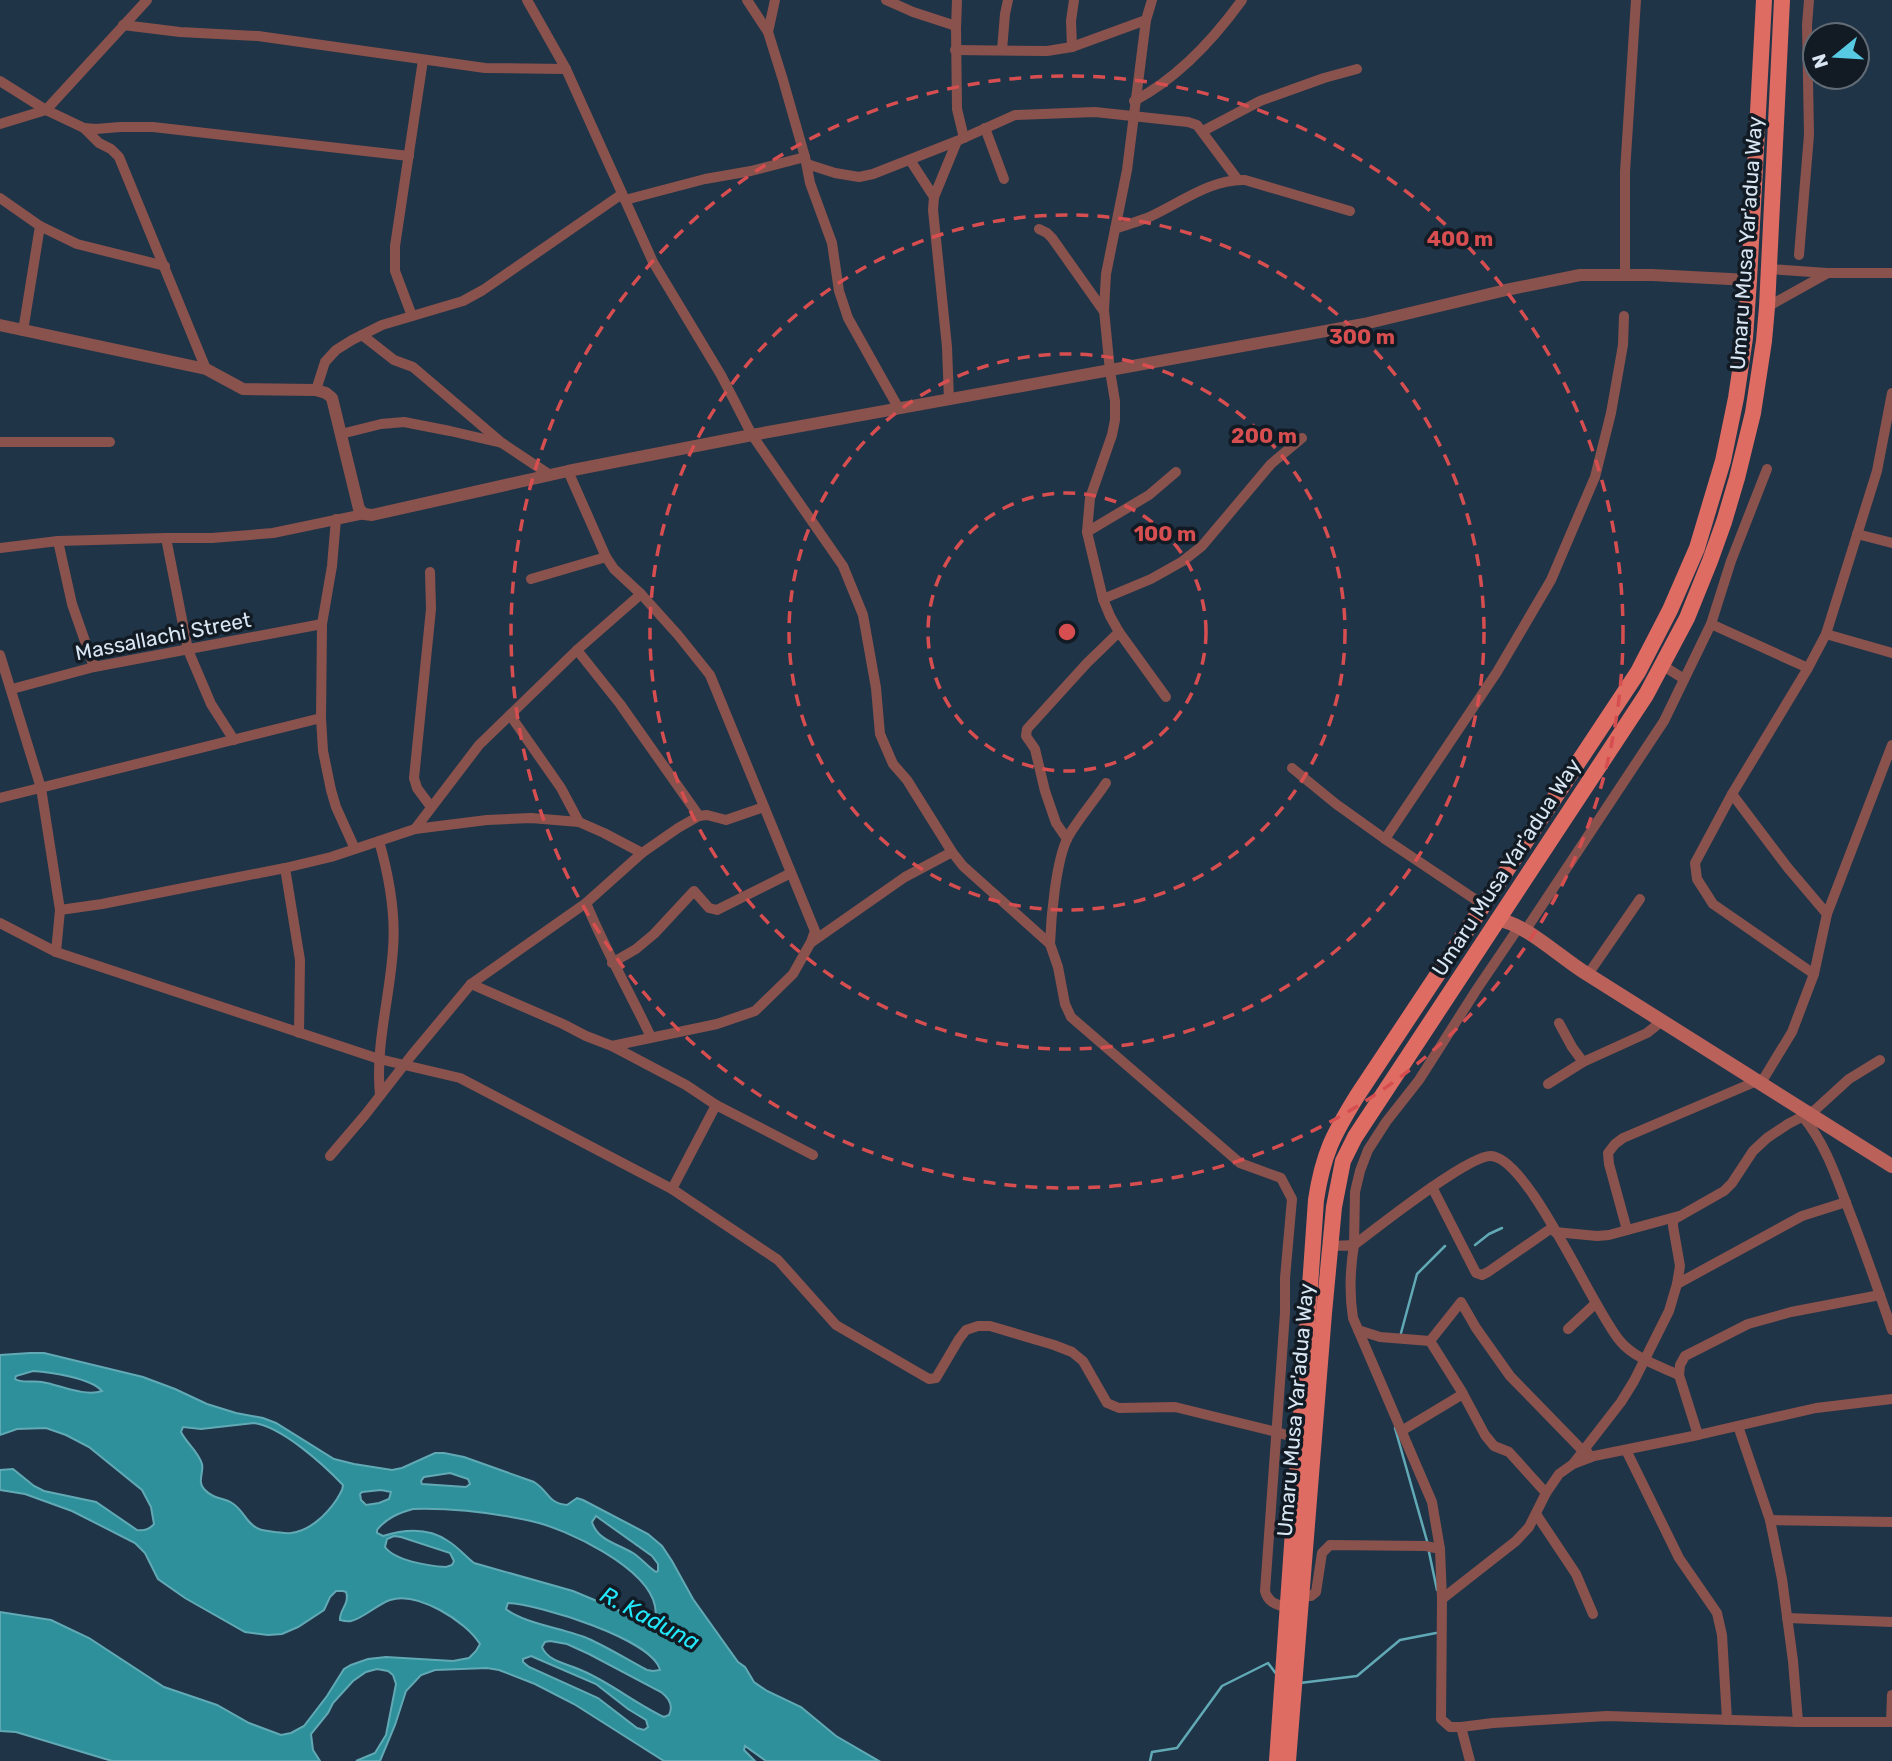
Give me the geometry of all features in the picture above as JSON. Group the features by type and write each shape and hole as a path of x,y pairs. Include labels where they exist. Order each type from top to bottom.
{"main road":[{"name":"Umaru Musa Yar'adua Way","path":"1277,1761 1298,1439 1320,1172 1338,1128 1357,1096 1639,671 1692,560 1723,461 1745,338 1764,0"},
{"name":"Umaru Musa Yar'adua Way","path":"1288,1761 1331,1246 1343,1161 1355,1137 1646,695 1691,607 1724,522 1754,413 1764,341 1782,0"},
{"path":"1752,233 1770,234"},
{"path":"1501,913 1506,920 1523,927 1591,970 1892,1166"},
{"path":"1523,927 1580,970 1760,1079"},
{"path":"1808,1113 1892,1158"}],"street":[{"path":"0,124 46,110 147,0"},
{"path":"527,0 566,69 653,262 721,375 752,435 842,566 863,615 876,688 880,734 893,764 907,780 968,871 1050,944"},
{"path":"747,0 768,32 806,160 810,183 832,243 839,290 848,318 900,409"},
{"path":"768,32 775,0"},
{"path":"886,0 956,28"},
{"path":"949,400 947,347 933,210 934,197 961,140 955,50 957,0"},
{"path":"1002,50 1008,0"},
{"path":"1072,47 1071,21 1074,0"},
{"path":"1152,0 1146,20 1134,101 1127,170 1106,274 1104,310 1115,420 1090,498 1087,532 1103,599 1119,632 1166,697"},
{"path":"1134,101 1173,76 1223,26 1242,0"},
{"path":"1625,275 1625,172 1636,0"},
{"path":"1799,255 1809,135 1809,0"},
{"path":"955,50 1047,51 1072,47 1146,20"},
{"path":"123,25 180,32 258,36 485,68 566,69"},
{"path":"412,316 395,271 395,246 423,60"},
{"path":"1203,131 1260,101 1357,69"},
{"path":"0,81 46,110 84,128 119,157 206,369"},
{"path":"316,390 325,362 336,350 382,325 463,301 623,197 806,160 835,173 859,177 961,140 1015,115 1095,112 1197,125 1238,180"},
{"path":"84,128 153,127 409,156"},
{"path":"985,128 1004,179"},
{"path":"910,160 934,197"},
{"path":"1115,229 1147,218 1218,183 1238,180 1350,211"},
{"path":"0,198 40,226 77,244 165,266"},
{"path":"23,331 40,226"},
{"path":"1039,229 1052,238 1104,310"},
{"path":"1769,269 1892,273"},
{"path":"1767,307 1828,273"},
{"path":"0,325 206,369 243,389 316,390 326,393 332,398 359,509 372,515 568,471 752,435 1364,324 1580,275 1749,280"},
{"path":"1385,839 1497,672 1551,580 1595,477 1611,414 1623,345 1624,316"},
{"path":"362,335 394,360 413,368 502,443 551,475"},
{"path":"1814,974 1713,904 1697,879 1695,863 1732,794 1826,634 1877,471 1892,393"},
{"path":"341,434 381,424 404,422 502,443"},
{"path":"1103,599 1151,579 1184,561 1202,547 1271,464 1302,438"},
{"path":"0,442 110,442"},
{"path":"1767,469 1731,561 1711,624 1664,721 1523,927 1477,989 1425,1072 1368,1150 1355,1192 1350,1302 1358,1330 1432,1502 1440,1549 1441,1719 1450,1727 1607,1716 1891,1722 1892,1695"},
{"path":"568,471 606,557 614,569 641,594 698,657 710,675 816,931 793,974 755,1011 717,1024 612,1046"},
{"path":"1087,532 1149,495 1176,472"},
{"path":"0,548 58,541 212,538 273,533 364,513"},
{"path":"336,519 332,566 322,624 321,719 323,751 331,790 355,849"},
{"path":"1857,534 1892,543"},
{"path":"166,538 188,650 211,704 234,740"},
{"path":"58,541 72,604 94,667"},
{"path":"531,579 606,557"},
{"path":"430,572 432,609 414,778 417,788 431,807"},
{"path":"415,829 479,744 577,650 641,594"},
{"name":"Massallachi Street","path":"12,689 94,667 322,624"},
{"path":"1711,624 1808,668"},
{"path":"1067,838 1056,823 1035,749 1026,737 1027,729 1119,632"},
{"path":"1826,634 1892,653"},
{"path":"577,650 620,704 699,816"},
{"path":"0,655 41,788 60,910 56,952"},
{"path":"1662,665 1684,679"},
{"path":"510,715 561,788 579,822"},
{"path":"0,798 321,719"},
{"path":"1627,1230 1608,1153 1623,1138 1760,1079 1792,1032 1814,974 1827,915 1892,745"},
{"path":"1292,768 1336,804 1485,906"},
{"path":"1106,783 1067,838 1061,862 1052,912 1050,944 1058,967 1065,1004 1075,1020 1240,1163 1281,1178 1292,1199 1284,1278 1285,1313 1265,1591 1271,1602 1288,1608"},
{"path":"1732,794 1827,915"},
{"path":"330,1156 471,984 586,903 642,853 678,828 699,816 707,815 726,820 764,807"},
{"path":"60,910 115,902 285,868 415,829 487,820 531,818 579,822 642,853"},
{"path":"379,841 387,868 393,909 393,947 379,1059 380,1095"},
{"path":"811,942 905,877 953,852"},
{"path":"285,868 300,960 299,1033"},
{"path":"612,962 636,949 654,934 694,891 709,908 717,909 790,873"},
{"path":"1591,970 1640,899"},
{"path":"586,903 612,962 651,1037"},
{"path":"0,923 56,952 379,1059 460,1079 672,1189 778,1260 836,1325 929,1379 936,1378 941,1373 966,1330 990,1326 1072,1352 1083,1361 1107,1403 1119,1408 1175,1407 1298,1439"},
{"path":"471,984 612,1046 686,1085 716,1105 813,1155"},
{"path":"1548,1084 1583,1062 1647,1033 1657,1025 1660,1018"},
{"path":"1559,1023 1583,1062"},
{"path":"1573,1464 1621,1402 1669,1311 1680,1266 1673,1220 1724,1191 1732,1184 1753,1151 1767,1138 1808,1113 1849,1079 1880,1060"},
{"path":"672,1189 716,1105"},
{"path":"1808,1113 1846,1202 1892,1331"},
{"path":"1331,1246 1354,1245 1432,1187 1482,1158 1492,1156 1503,1160 1526,1184 1620,1342 1645,1359 1679,1375"},
{"path":"1432,1187 1476,1273 1482,1275 1554,1229 1597,1236 1609,1235 1680,1215"},
{"path":"1678,1283 1802,1216 1846,1202"},
{"path":"1698,1435 1679,1375 1685,1356 1748,1324 1791,1312 1880,1295"},
{"path":"1430,1340 1461,1302 1510,1376 1583,1451 1594,1456"},
{"path":"1568,1329 1595,1304"},
{"path":"1358,1330 1380,1337 1430,1340"},
{"path":"1430,1340 1485,1435 1494,1446 1509,1451 1546,1493"},
{"path":"1403,1430 1463,1394"},
{"path":"1442,1599 1516,1541 1529,1527 1559,1474 1573,1464 1594,1456 1816,1408 1892,1399"},
{"path":"1738,1426 1770,1520 1782,1579 1798,1722"},
{"path":"1626,1450 1679,1558 1717,1613 1722,1634 1727,1720"},
{"path":"1536,1514 1576,1574 1593,1614"},
{"path":"1770,1520 1892,1522"},
{"path":"1301,1596 1311,1596 1316,1592 1322,1553 1331,1545 1426,1546 1440,1549"},
{"path":"1787,1618 1892,1622"},
{"path":"1461,1727 1470,1761"}],"shaded area":[{"path":"44,1353 143,1377 207,1404 276,1423 334,1459 354,1464 392,1470 435,1453 444,1453 464,1457 534,1482 560,1504 567,1505 577,1498 583,1500 648,1534 662,1546 693,1599 754,1682 801,1707 836,1736 879,1761 766,1761 745,1746 744,1750 755,1761 664,1761 574,1704 535,1684 487,1668 435,1670 421,1675 406,1691 380,1761 356,1761 375,1753 386,1735 396,1684 393,1675 388,1671 377,1669 366,1672 353,1681 311,1734 313,1750 320,1761 112,1761 16,1732 0,1731 0,1612 51,1620 89,1638 164,1687 217,1705 249,1723 281,1735 304,1726 344,1669 351,1665 386,1657 453,1661 469,1658 480,1644 464,1626 440,1610 413,1600 390,1600 355,1620 340,1620 347,1600 346,1592 343,1591 336,1591 330,1597 324,1610 282,1634 245,1632 185,1598 158,1579 145,1553 135,1543 72,1511 25,1494 0,1490 0,1470 13,1469 44,1491 96,1502 137,1530 146,1530 154,1524 151,1507 142,1490 89,1447 46,1428 17,1429 0,1435 0,1355","holes":["33,1371 49,1373 80,1379 102,1391 80,1392 42,1382 15,1379 16,1376","254,1423 265,1426 277,1431 313,1457 343,1485 342,1490 323,1516 305,1529 287,1533 259,1529 251,1524 236,1506 204,1489 201,1483 202,1464 181,1432 183,1427 201,1429","450,1473 468,1479 470,1484 466,1487 422,1484 424,1477","362,1492 391,1492 389,1499 379,1503 366,1505 361,1500","427,1509 487,1513 546,1525 584,1541 622,1564 649,1591 655,1606 654,1627 573,1591 474,1563 452,1543 433,1533 408,1531 383,1536 377,1533 384,1522 403,1512","596,1516 652,1556 658,1564 658,1571 598,1533 592,1522","401,1537 450,1553 454,1561 446,1567 422,1564 396,1556 385,1547 387,1539","508,1603 567,1616 592,1625 637,1647 653,1658 660,1670 647,1670 589,1639 513,1614 506,1609","550,1641 567,1644 589,1654 661,1692 670,1702 669,1715 664,1717 654,1712 604,1681 554,1659 542,1647 545,1642","531,1656 596,1684 646,1720 648,1727 644,1730 637,1728 598,1698 529,1667 523,1659"]}],"waterway":[{"path":"1475,1245 1502,1228"},
{"path":"1401,1333 1417,1274 1445,1246"},
{"path":"1395,1428 1427,1541"},
{"path":"1429,1552 1437,1590"},
{"path":"1300,1683 1357,1676 1400,1640 1436,1633"},
{"path":"1150,1761 1152,1752 1177,1748 1222,1686 1268,1663 1277,1675"}],"water label":[{"name":"R. Kaduna","path":"650,1618"}]}
